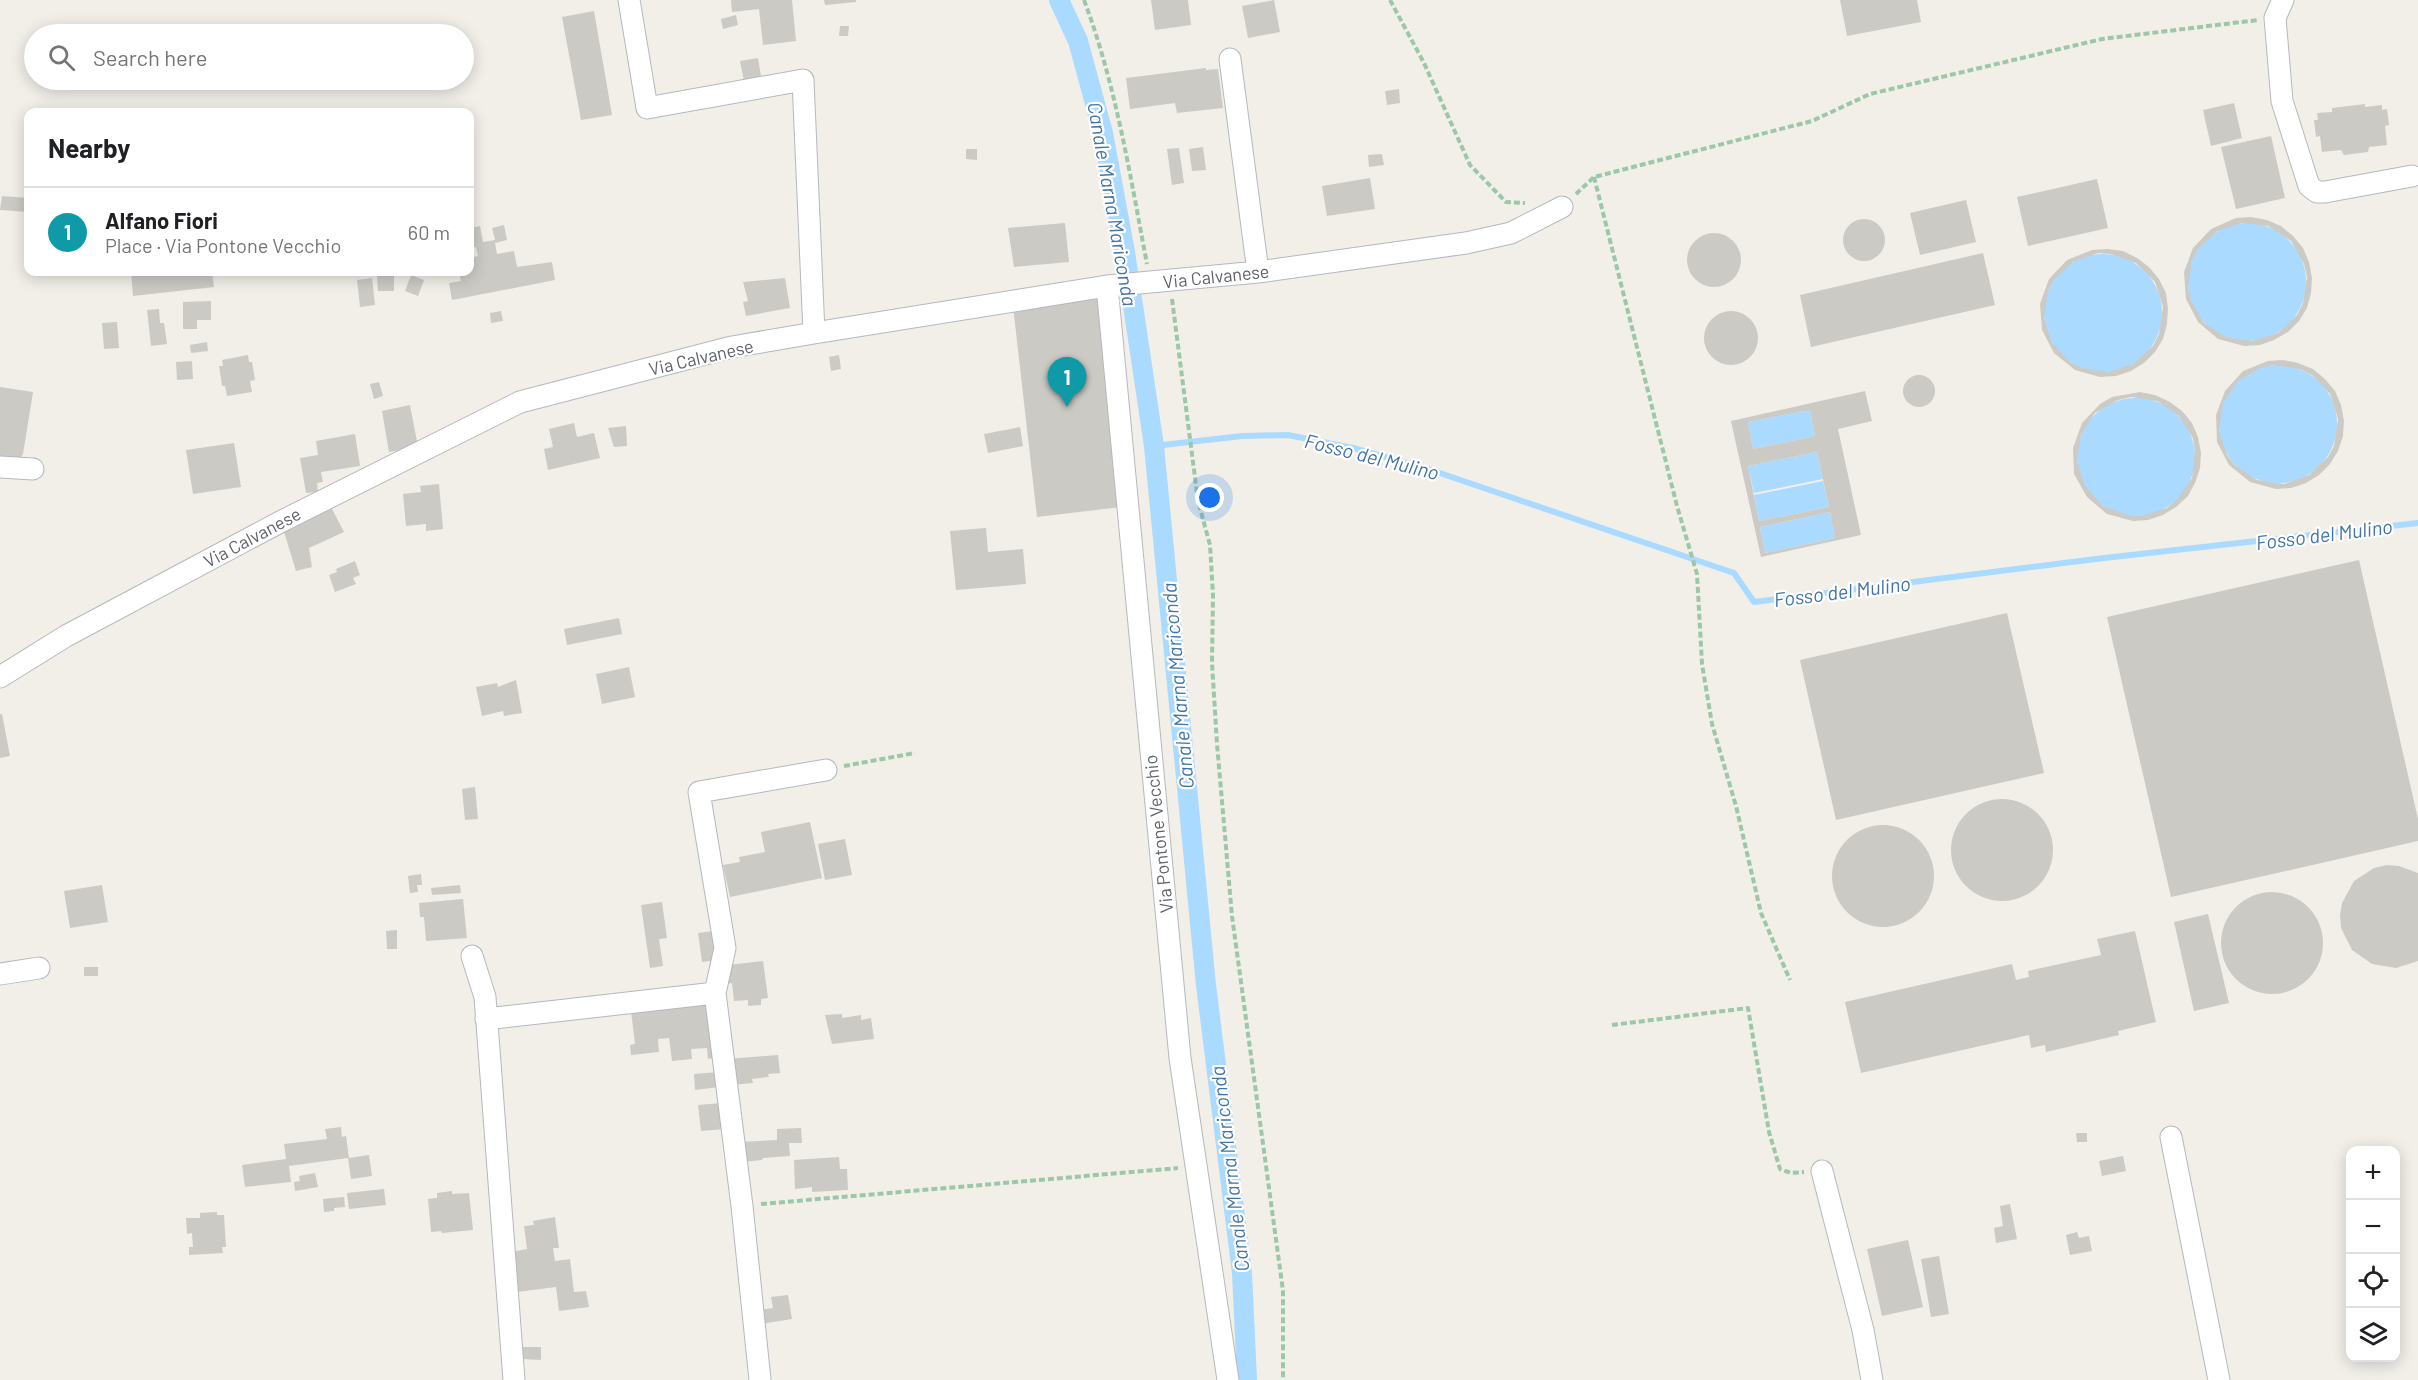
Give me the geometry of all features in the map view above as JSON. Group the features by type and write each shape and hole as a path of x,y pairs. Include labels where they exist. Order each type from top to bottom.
{"street":[{"path":"629,0 647,108 803,80 814,333"},
{"path":"2279,9 2277,60 2282,101 2309,186 2317,192 2325,192 2412,176"},
{"path":"1230,59 1258,272"},
{"name":"Via Calvanese","path":"0,677 66,636 271,526 520,402 732,347 814,333 1110,286 1258,272 1466,243 1511,233 1562,207"},
{"name":"Via Pontone Vecchio","path":"1110,286 1179,1046 1228,1380"},
{"path":"0,466 33,469"},
{"path":"760,1380 742,1206 715,993 725,948 699,792 826,770"},
{"path":"472,956 485,997 514,1380"},
{"path":"0,974 39,968"},
{"path":"486,1019 715,993"},
{"path":"2171,1137 2219,1380"},
{"path":"1822,1171 1863,1330 1872,1380"}],"path":[{"path":"1084,0 1096,31 1125,146 1189,434 1198,501 1210,545 1213,595 1212,663 1232,916 1283,1291 1283,1380"},
{"path":"1390,0 1424,63 1470,165 1506,202 1528,204"},
{"path":"1562,207 1594,177 1812,121 1870,94 2102,39 2279,9"},
{"path":"1594,177 1677,506 1697,574 1702,664 1712,724 1737,806 1761,913 1790,980"},
{"path":"826,770 915,753"},
{"path":"1612,1025 1748,1008 1769,1132 1780,1169 1791,1173 1822,1171"},
{"path":"742,1206 1197,1166"}],"water":[{"path":"2247,223 2270,228 2289,240 2301,259 2306,282 2301,305 2289,324 2270,336 2247,341 2224,336 2205,324 2193,305 2188,282 2193,259 2205,240 2224,228"},
{"path":"2103,254 2126,258 2145,271 2158,290 2162,313 2158,336 2145,355 2126,368 2103,372 2080,368 2061,355 2048,336 2044,313 2048,290 2061,271 2080,258"},
{"path":"2278,365 2301,369 2320,382 2333,401 2337,424 2333,447 2320,466 2301,479 2278,483 2255,479 2236,466 2223,447 2219,424 2223,401 2236,382 2255,369"},
{"path":"2136,398 2159,402 2178,415 2191,434 2195,457 2191,480 2178,499 2159,512 2136,516 2113,512 2094,499 2081,480 2077,457 2081,434 2094,415 2113,402"},
{"path":"1810,410 1815,436 1753,449 1748,422"},
{"path":"1817,452 1823,479 1754,493 1748,466"},
{"path":"1823,481 1829,507 1759,521 1754,495"},
{"path":"1830,512 1835,538 1765,553 1760,527"}],"building":[{"path":"731,0 792,0 796,41 763,45 759,9 732,12"},
{"path":"824,0 856,0 856,2 825,5"},
{"path":"1151,0 1188,0 1191,25 1155,30"},
{"path":"1274,0 1280,32 1248,38 1242,6"},
{"path":"1840,0 1917,0 1921,22 1847,36"},
{"path":"594,11 612,115 581,120 562,17"},
{"path":"736,15 738,25 723,29 721,19"},
{"path":"840,26 849,26 848,36 839,36"},
{"path":"758,58 762,83 745,86 740,61"},
{"path":"1206,68 1206,70 1218,69 1223,108 1177,113 1175,103 1130,109 1126,78"},
{"path":"1399,89 1400,103 1387,105 1385,91"},
{"path":"2234,103 2242,138 2211,146 2203,110"},
{"path":"2365,104 2365,107 2382,105 2382,110 2387,109 2389,125 2385,126 2387,145 2369,147 2368,152 2344,155 2341,150 2322,152 2320,136 2316,137 2314,120 2318,120 2317,113 2332,112 2332,108"},
{"path":"2271,136 2285,198 2236,209 2221,147"},
{"path":"1203,147 1206,170 1192,171 1189,149"},
{"path":"1179,148 1184,183 1172,185 1167,149"},
{"path":"966,149 977,149 977,160 966,159"},
{"path":"1382,154 1384,165 1369,167 1368,155"},
{"path":"1370,178 1375,209 1327,216 1322,186"},
{"path":"2097,179 2108,228 2028,246 2017,197"},
{"path":"2,196 24,198 24,212 0,210"},
{"path":"1966,200 1976,242 1920,255 1910,213"},
{"path":"2251,217 2281,226 2303,248 2309,262 2312,278 2307,308 2288,332 2260,345 2244,346 2218,339 2198,322 2186,299 2184,272 2193,248 2211,229 2236,218","holes":["2242,223 2268,226 2291,241 2304,264 2307,277 2303,303 2297,315 2278,333 2252,341 2226,337 2204,323 2191,300 2188,287 2192,261 2198,249 2217,231"]},
{"path":"1864,219 1879,225 1885,240 1879,255 1864,261 1849,255 1843,240 1849,225"},
{"path":"1065,223 1069,262 1014,267 1008,228"},
{"path":"504,225 507,240 495,243 497,254 514,251 517,267 552,262 555,280 452,300 449,283 461,281 460,276 474,276 474,257 478,256 476,247 474,247 474,227 480,226 483,242 495,240 492,228"},
{"path":"1714,233 1724,235 1733,241 1739,250 1741,260 1739,270 1733,279 1724,285 1714,287 1704,285 1695,279 1689,270 1687,260 1689,250 1695,241 1704,235"},
{"path":"2092,250 2123,251 2137,258 2159,279 2166,293 2168,309 2163,339 2144,363 2116,376 2100,377 2075,370 2054,353 2042,330 2040,304 2049,279 2067,260","holes":["2098,253 2111,254 2136,263 2155,282 2163,307 2159,334 2153,346 2133,364 2108,372 2082,368 2070,362 2052,343 2044,318 2048,291 2054,280 2073,262"]},
{"path":"1983,253 1995,305 1811,347 1800,295"},
{"path":"131,276 213,276 214,287 133,296"},
{"path":"377,276 394,276 394,291 378,291"},
{"path":"411,276 424,280 418,296 405,291"},
{"path":"372,278 375,305 360,307 357,280"},
{"path":"785,278 790,308 746,316 743,302 748,301 743,282"},
{"path":"1097,296 1121,507 1037,517 1013,306"},
{"path":"211,301 211,320 197,320 197,329 183,329 183,302"},
{"path":"159,309 160,323 164,323 167,344 151,346 147,310"},
{"path":"501,311 503,321 491,323 490,313"},
{"path":"1731,311 1741,313 1750,319 1756,328 1758,338 1756,348 1750,357 1741,363 1731,365 1721,363 1712,357 1706,348 1704,338 1706,328 1712,319 1721,313"},
{"path":"117,322 119,348 104,349 102,323"},
{"path":"207,342 208,351 191,353 190,345"},
{"path":"248,355 249,362 252,362 255,380 250,381 252,392 227,396 225,386 222,386 219,366 223,366 222,360"},
{"path":"839,355 841,369 831,371 829,357"},
{"path":"2283,360 2313,369 2335,391 2344,421 2343,436 2330,464 2306,483 2291,488 2276,489 2250,482 2229,465 2217,442 2216,415 2225,391 2243,371 2268,361","holes":["2273,365 2300,369 2312,375 2330,394 2338,419 2334,446 2328,457 2309,475 2284,484 2257,480 2235,465 2227,455 2219,430 2223,403 2238,381 2260,368"]},
{"path":"192,361 193,379 177,380 176,362"},
{"path":"1919,375 1930,380 1935,391 1930,402 1919,407 1908,402 1903,391 1908,380"},
{"path":"379,382 383,396 374,399 370,384"},
{"path":"0,387 33,392 23,454 17,462 0,460"},
{"path":"1865,391 1872,421 1838,429 1861,535 1761,557 1731,421","holes":["1810,410 1815,436 1753,449 1748,422","1817,452 1829,507 1759,521 1748,466","1830,512 1835,538 1765,553 1760,527"]},
{"path":"2140,392 2155,395 2182,411 2192,423 2201,453 2200,468 2188,496 2163,515 2148,520 2133,521 2107,514 2087,497 2074,474 2073,448 2082,423 2100,404 2112,397","holes":["2131,397 2157,401 2179,416 2193,438 2195,451 2192,478 2177,499 2167,508 2141,516 2128,515 2103,506 2085,486 2077,461 2081,435 2095,413 2118,400"]},
{"path":"410,405 418,447 389,452 382,411"},
{"path":"574,423 577,437 594,433 600,458 548,470 544,449 553,447 549,429"},
{"path":"626,426 627,446 614,447 608,428"},
{"path":"1020,427 1023,446 988,453 984,434"},
{"path":"355,434 360,466 321,472 323,482 317,483 318,492 306,493 300,458 318,455 316,441"},
{"path":"234,443 241,487 193,494 186,450"},
{"path":"439,484 443,529 426,531 426,524 406,526 403,494 421,492 420,486"},
{"path":"331,507 344,532 309,548 312,567 296,571 284,532"},
{"path":"986,528 988,552 1023,549 1026,584 956,590 950,531"},
{"path":"2359,560 2418,819 2418,841 2171,897 2107,617"},
{"path":"355,561 360,575 353,578 356,584 335,592 329,575 337,572 336,569"},
{"path":"2007,613 2044,773 1836,820 1800,660"},
{"path":"619,618 622,634 567,645 564,629"},
{"path":"629,667 635,697 602,704 596,674"},
{"path":"516,680 522,713 504,716 503,711 482,716 476,687 497,683 498,687"},
{"path":"0,714 2,714 10,756 0,758"},
{"path":"475,787 478,819 465,820 462,789"},
{"path":"2002,799 2022,803 2038,814 2049,830 2053,850 2049,870 2038,886 2022,897 2002,901 1982,897 1966,886 1955,870 1951,850 1955,830 1966,814 1982,803"},
{"path":"810,822 822,878 730,897 723,865 740,862 739,857 765,852 761,832"},
{"path":"1883,825 1903,829 1919,840 1930,856 1934,876 1930,896 1919,912 1903,923 1883,927 1863,923 1847,912 1836,896 1832,876 1836,856 1847,840 1863,829"},
{"path":"845,839 852,875 825,880 818,844"},
{"path":"2387,865 2399,866 2418,873 2418,961 2396,968 2372,964 2352,950 2341,928 2342,903 2354,881 2374,868"},
{"path":"421,874 422,885 417,885 418,892 410,893 408,876"},
{"path":"102,885 108,922 70,928 64,891"},
{"path":"460,885 461,893 432,895 431,888"},
{"path":"2272,892 2292,896 2308,907 2319,923 2323,943 2319,963 2308,979 2292,990 2272,994 2252,990 2236,979 2225,963 2221,943 2225,923 2236,907 2252,896"},
{"path":"463,899 467,938 426,941 424,917 420,917 419,903"},
{"path":"662,902 667,938 659,939 663,966 650,968 641,905"},
{"path":"2208,914 2229,1003 2194,1011 2174,922"},
{"path":"397,930 397,949 387,949 386,931"},
{"path":"713,931 718,960 702,962 698,933"},
{"path":"2135,931 2156,1022 2118,1031 2119,1035 2046,1052 2045,1045 2031,1048 2029,1035 1861,1073 1845,1002 2012,964 2016,980 2029,977 2028,971 2101,955 2097,939"},
{"path":"763,961 768,998 761,999 761,1005 748,1006 748,1000 734,1001 732,983 727,984 729,965"},
{"path":"84,967 98,967 98,976 84,976"},
{"path":"706,1003 716,1058 708,1059 707,1048 691,1049 692,1059 672,1061 669,1038 658,1039 659,1052 631,1055 630,1045 635,1044 631,1011"},
{"path":"842,1014 842,1018 861,1015 861,1020 871,1018 874,1039 832,1044 825,1015"},
{"path":"778,1055 780,1073 752,1079 753,1083 730,1085 727,1059"},
{"path":"718,1072 719,1087 695,1090 694,1074"},
{"path":"722,1103 725,1129 701,1131 698,1105"},
{"path":"341,1127 342,1137 346,1136 349,1158 369,1155 372,1176 351,1179 348,1158 289,1166 291,1182 245,1187 242,1165 286,1159 284,1144 327,1139 325,1129"},
{"path":"801,1128 802,1143 789,1143 790,1156 742,1162 740,1142 777,1140 777,1129"},
{"path":"2076,1133 2087,1133 2087,1142 2077,1142"},
{"path":"2123,1156 2126,1171 2102,1176 2099,1161"},
{"path":"839,1157 840,1169 847,1169 848,1190 812,1192 812,1187 795,1189 794,1160"},
{"path":"315,1173 318,1187 295,1191 294,1182 300,1181 299,1176"},
{"path":"384,1189 386,1205 349,1209 347,1193"},
{"path":"452,1191 452,1194 469,1193 473,1230 431,1232 428,1199 437,1198 437,1193"},
{"path":"344,1197 345,1207 324,1212 323,1199"},
{"path":"2010,1204 2017,1239 1996,1243 1994,1228 2003,1226 2000,1206"},
{"path":"217,1212 217,1215 224,1215 226,1247 222,1247 223,1253 189,1255 189,1247 193,1247 192,1233 187,1234 186,1218 200,1218 200,1213"},
{"path":"555,1217 559,1248 553,1248 555,1261 570,1259 574,1292 586,1291 589,1307 559,1311 556,1287 517,1292 511,1252 527,1249 524,1226 534,1225 533,1221"},
{"path":"2077,1232 2079,1238 2089,1236 2092,1251 2070,1255 2066,1235"},
{"path":"1908,1240 1923,1307 1882,1316 1867,1249"},
{"path":"1939,1256 1949,1314 1931,1317 1921,1259"},
{"path":"788,1295 792,1319 760,1324 758,1310 773,1308 771,1297"},
{"path":"522,1347 541,1347 541,1360 523,1359"}],"waterway":[{"name":"Canale Marna Mariconda","path":"1059,0 1078,41 1103,133 1125,252 1154,446 1206,985 1242,1273 1247,1380"},
{"name":"Fosso del Mulino","path":"1154,446 1242,436 1288,435 1353,448 1431,470 1734,573 1754,602 2104,558 2418,523"}],"place":[{"name":"Alfano Fiori","path":"1067,407"}]}
